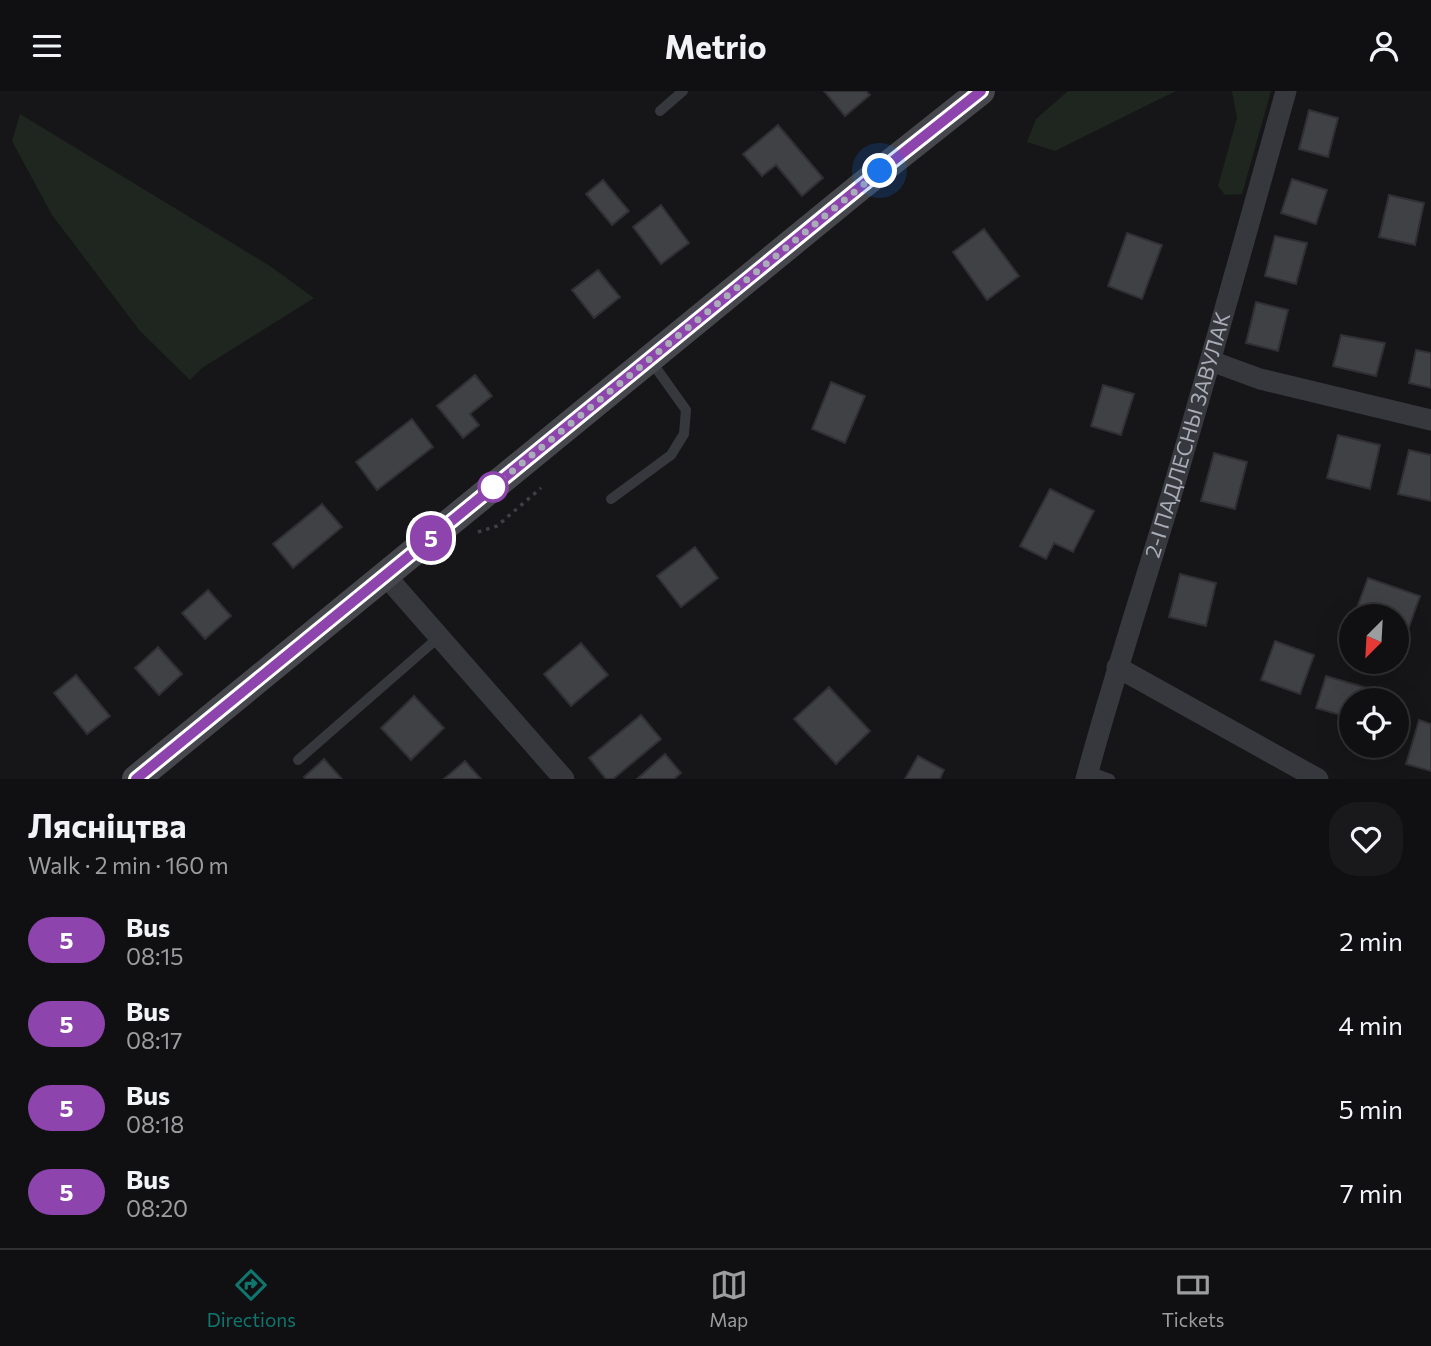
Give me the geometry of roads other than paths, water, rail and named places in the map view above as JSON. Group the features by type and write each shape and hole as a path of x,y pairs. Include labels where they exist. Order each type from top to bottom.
{"main road":[{"path":"136,779 981,91"}],"street":[{"name":"2-І ПАДЛЕСНЫ ЗАВУЛАК","path":"1087,775 1117,667 1149,570 1211,361 1286,91"},
{"path":"1211,361 1260,379 1431,420"},
{"path":"385,575 564,779"},
{"path":"1117,667 1318,779"}],"lane":[{"path":"660,110 683,91"},
{"path":"611,499 671,455 684,434 686,410 650,358"},
{"path":"298,760 439,637"},
{"path":"1087,775 1110,779"}]}
